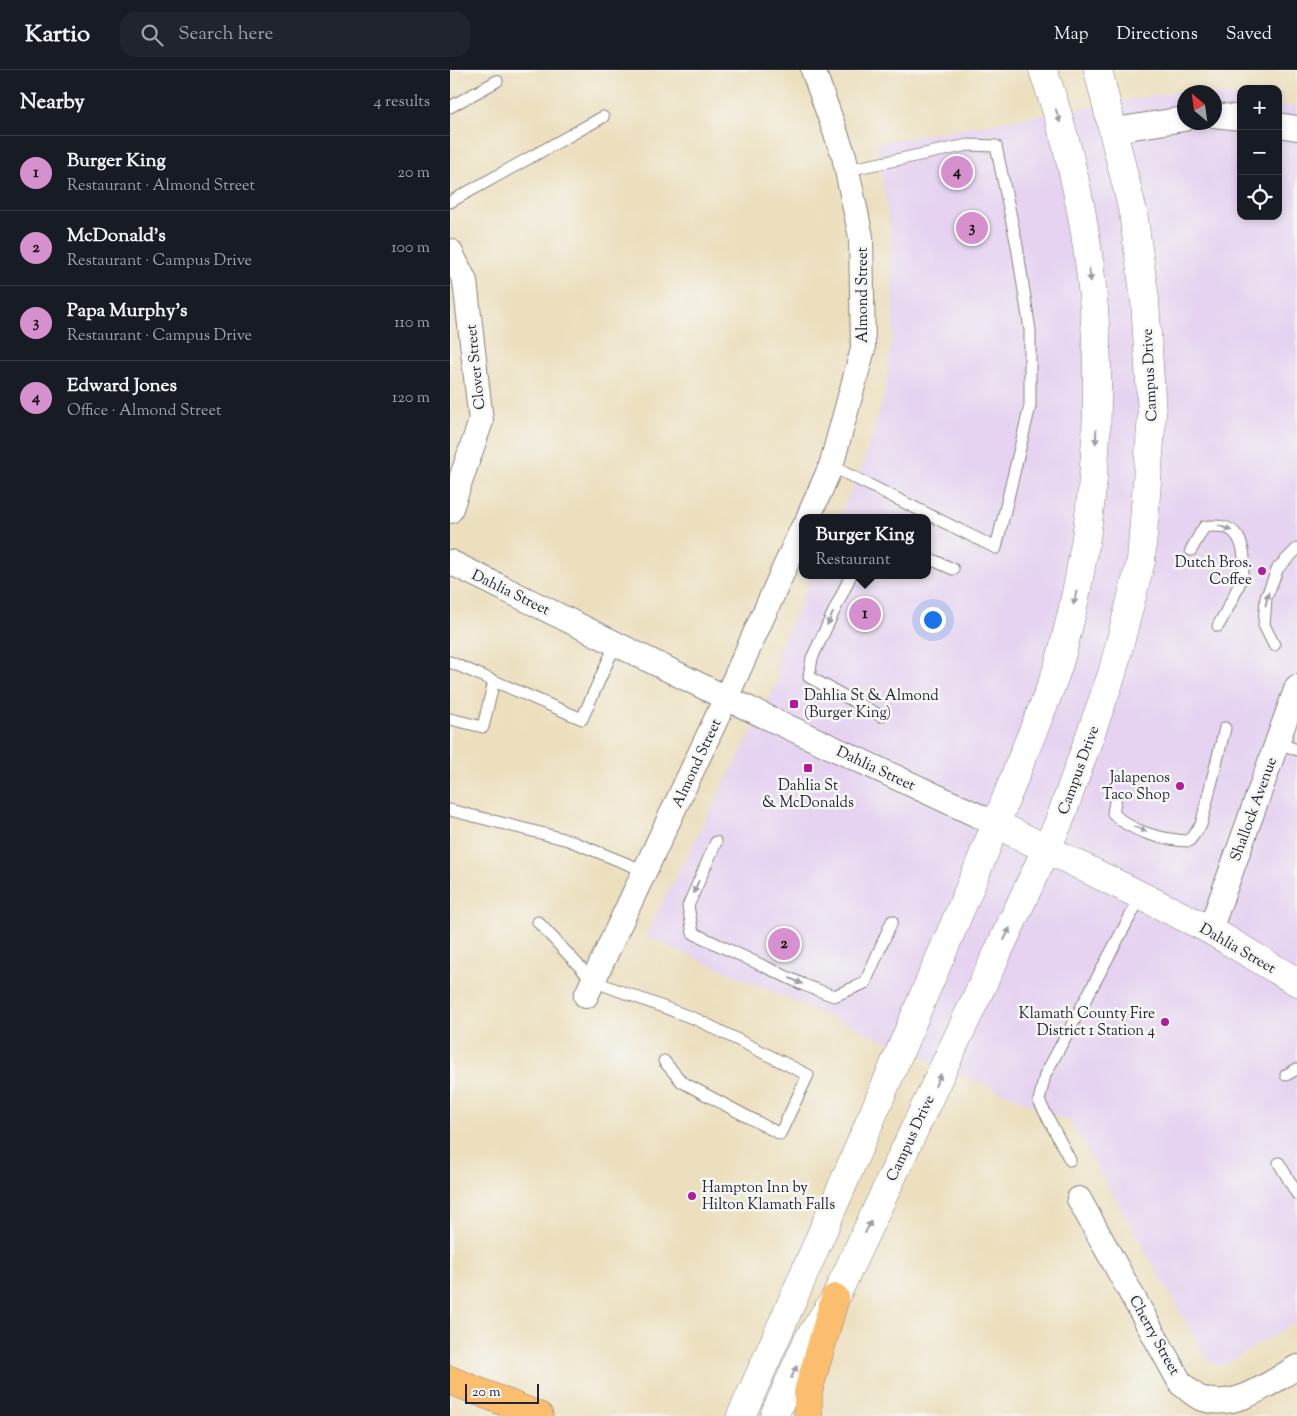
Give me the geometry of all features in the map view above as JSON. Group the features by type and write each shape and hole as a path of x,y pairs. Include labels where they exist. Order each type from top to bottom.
{"main road":[{"path":"808,1416 808,1392 835,1298"},
{"path":"450,1380 539,1416"}],"street":[{"name":"Almond Street","path":"810,514 831,466 863,349 862,237 844,156 813,70"},
{"path":"741,1416 786,1318 996,824 1062,657 1085,554 1096,442 1097,334 1084,223 1065,140 1043,70"},
{"name":"Campus Drive","path":"774,1416 808,1340 835,1298 1059,822 1112,674 1141,562 1152,415 1145,300 1133,212 1115,130 1098,70"},
{"path":"1222,116 1237,118"},
{"path":"1115,130 1177,120"},
{"path":"1282,126 1297,128"},
{"name":"Clover Street","path":"450,251 465,281 481,421 450,511"},
{"name":"Almond Street","path":"590,988 726,698 799,536"},
{"name":"Dahlia Street","path":"450,562 726,698 1047,849 1210,930 1297,982"},
{"name":"Shallock Avenue","path":"1210,930 1287,746 1297,687"},
{"name":"Cherry Street","path":"1079,1199 1181,1384 1198,1398 1217,1402 1248,1396 1297,1367"}],"lane":[{"path":"450,107 497,81"},
{"path":"450,202 603,117"},
{"path":"847,170 968,144 996,146 1017,246 1030,330 1030,406 996,548 931,516"},
{"path":"831,466 928,514"},
{"path":"1191,550 1204,527 1217,524 1235,532 1243,546 1245,566 1237,590 1218,626"},
{"path":"1274,644 1264,625 1266,598 1278,568 1297,549"},
{"path":"931,559 953,569"},
{"path":"849,579 812,658 809,677 881,716"},
{"path":"450,662 582,719 616,643"},
{"path":"450,719 483,727 494,681"},
{"path":"1116,796 1113,812 1122,823 1169,840 1189,841 1201,824 1225,728"},
{"path":"450,810 568,840 645,871"},
{"path":"716,842 688,906 693,932 804,985 834,996 865,983 892,921"},
{"path":"1070,1160 1039,1101 1040,1090 1045,1075 1141,896"},
{"path":"538,922 590,988 698,1020 808,1075 780,1134 682,1082 664,1062"},
{"path":"1286,1075 1297,1070"},
{"path":"1279,1163 1297,1194"}],"shaded area":[{"path":"1177,92 1177,130 1222,130 1222,94 1237,96 1237,220 1282,220 1282,105 1297,107 1297,1321 1223,1366 1209,1362 1071,1122 645,936 778,681 777,655 811,579 931,579 931,514 841,514 864,461 884,397 893,331 892,242 877,143"}],"place":[{"name":"Edward Jones","path":"957,172"},
{"name":"Papa Murphy's","path":"972,228"},
{"name":"Dutch Bros. Coffee","path":"1262,571"},
{"name":"Burger King","path":"865,614"},
{"name":"Dahlia St & Almond (Burger King)","path":"794,704"},
{"name":"Dahlia St & McDonalds","path":"808,768"},
{"name":"Jalapenos Taco Shop","path":"1180,786"},
{"name":"McDonald's","path":"784,944"},
{"name":"Klamath County Fire District 1 Station 4","path":"1165,1022"},
{"name":"Hampton Inn by Hilton Klamath Falls","path":"692,1196"}]}
